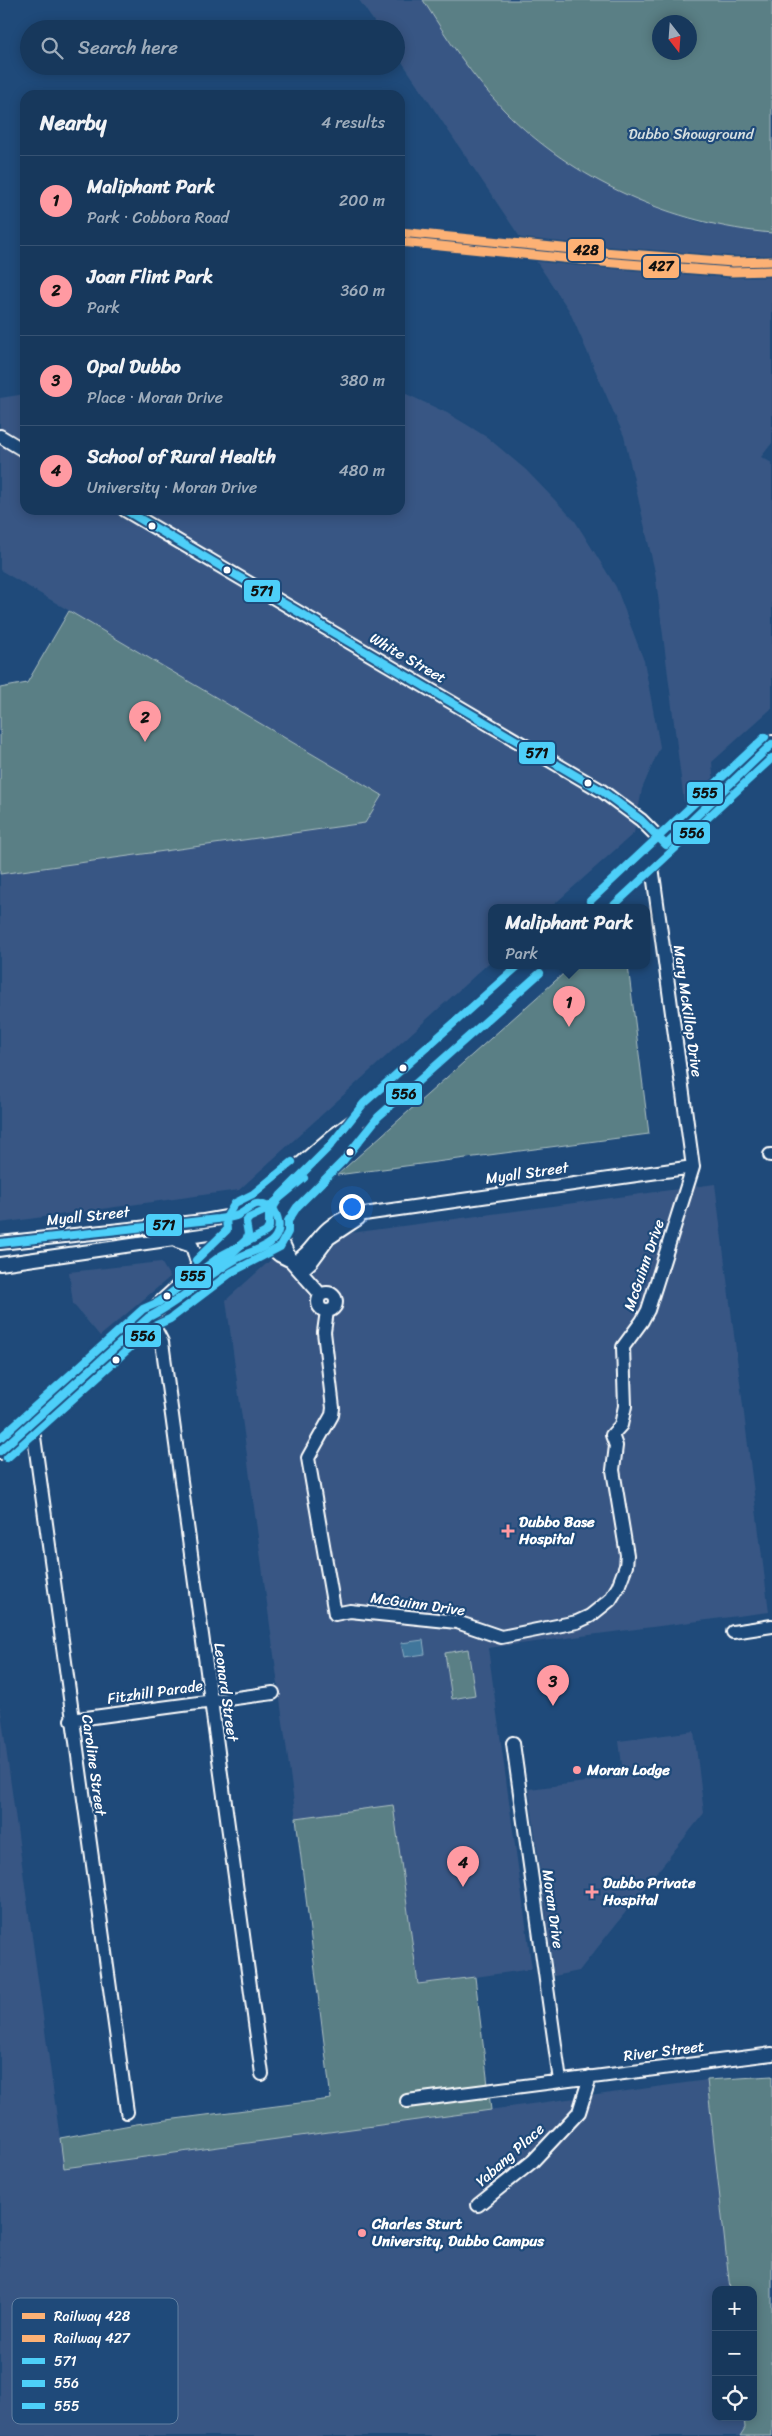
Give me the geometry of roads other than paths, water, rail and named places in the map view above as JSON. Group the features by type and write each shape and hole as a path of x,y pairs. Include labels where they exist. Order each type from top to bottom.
{"main road":[{"path":"600,904 651,859 772,744"},
{"path":"0,1451 149,1317 158,1304 196,1274 237,1226 246,1206 258,1203 332,1140 371,1110 530,969"},
{"path":"149,1317 164,1311 227,1264 274,1239 289,1201 336,1154 371,1110"},
{"path":"258,1203 270,1207 278,1225"},
{"path":"237,1226 245,1243 265,1245"}],"street":[{"path":"0,436 20,448"},
{"name":"White Street","path":"133,515 602,791 641,820 666,845"},
{"name":"Mary McKillop Drive","path":"651,859 693,1167"},
{"name":"Myall Street","path":"295,1265 312,1262 329,1238 365,1213 693,1167"},
{"name":"McGuinn Drive","path":"295,1265 321,1295 328,1293 335,1298 335,1307 327,1311 324,1332 334,1408 332,1416 308,1458 335,1614 350,1611 457,1622 501,1637 578,1622 590,1616 610,1600 618,1588 626,1566 627,1555 613,1470 616,1446 612,1435 620,1425 625,1406 623,1346 648,1310 693,1167"},
{"name":"Myall Street","path":"0,1243 211,1220 237,1226"},
{"path":"278,1225 295,1265"},
{"path":"0,1264 169,1240 237,1226"},
{"path":"169,1240 185,1242 192,1246 196,1254 196,1274"},
{"path":"265,1245 295,1265"},
{"name":"Leonard Street","path":"149,1317 162,1342 262,2074"},
{"name":"Caroline Street","path":"32,1422 71,1720 127,2112"},
{"path":"734,1632 772,1626"},
{"name":"Fitzhill Parade","path":"71,1720 273,1693"},
{"name":"Moran Drive","path":"513,1743 560,2080"},
{"name":"River Street","path":"407,2101 772,2054"},
{"name":"Yabang Place","path":"478,2205 533,2161 579,2112 590,2077"}],"rail line":[{"name":"428","path":"405,232 603,252 733,262 772,261"},
{"name":"427","path":"405,242 602,262 732,272 772,271"}],"place":[{"name":"Joan Flint Park","path":"145,742"},
{"name":"Maliphant Park","path":"569,1027"},
{"name":"Dubbo Base Hospital","path":"508,1531"},
{"name":"Opal Dubbo","path":"553,1706"},
{"name":"Moran Lodge","path":"577,1770"},
{"name":"School of Rural Health","path":"463,1887"},
{"name":"Dubbo Private Hospital","path":"592,1892"},
{"name":"Charles Sturt University, Dubbo Campus","path":"362,2233"}],"park label":[{"name":"Dubbo Showground","path":"691,134"}]}
